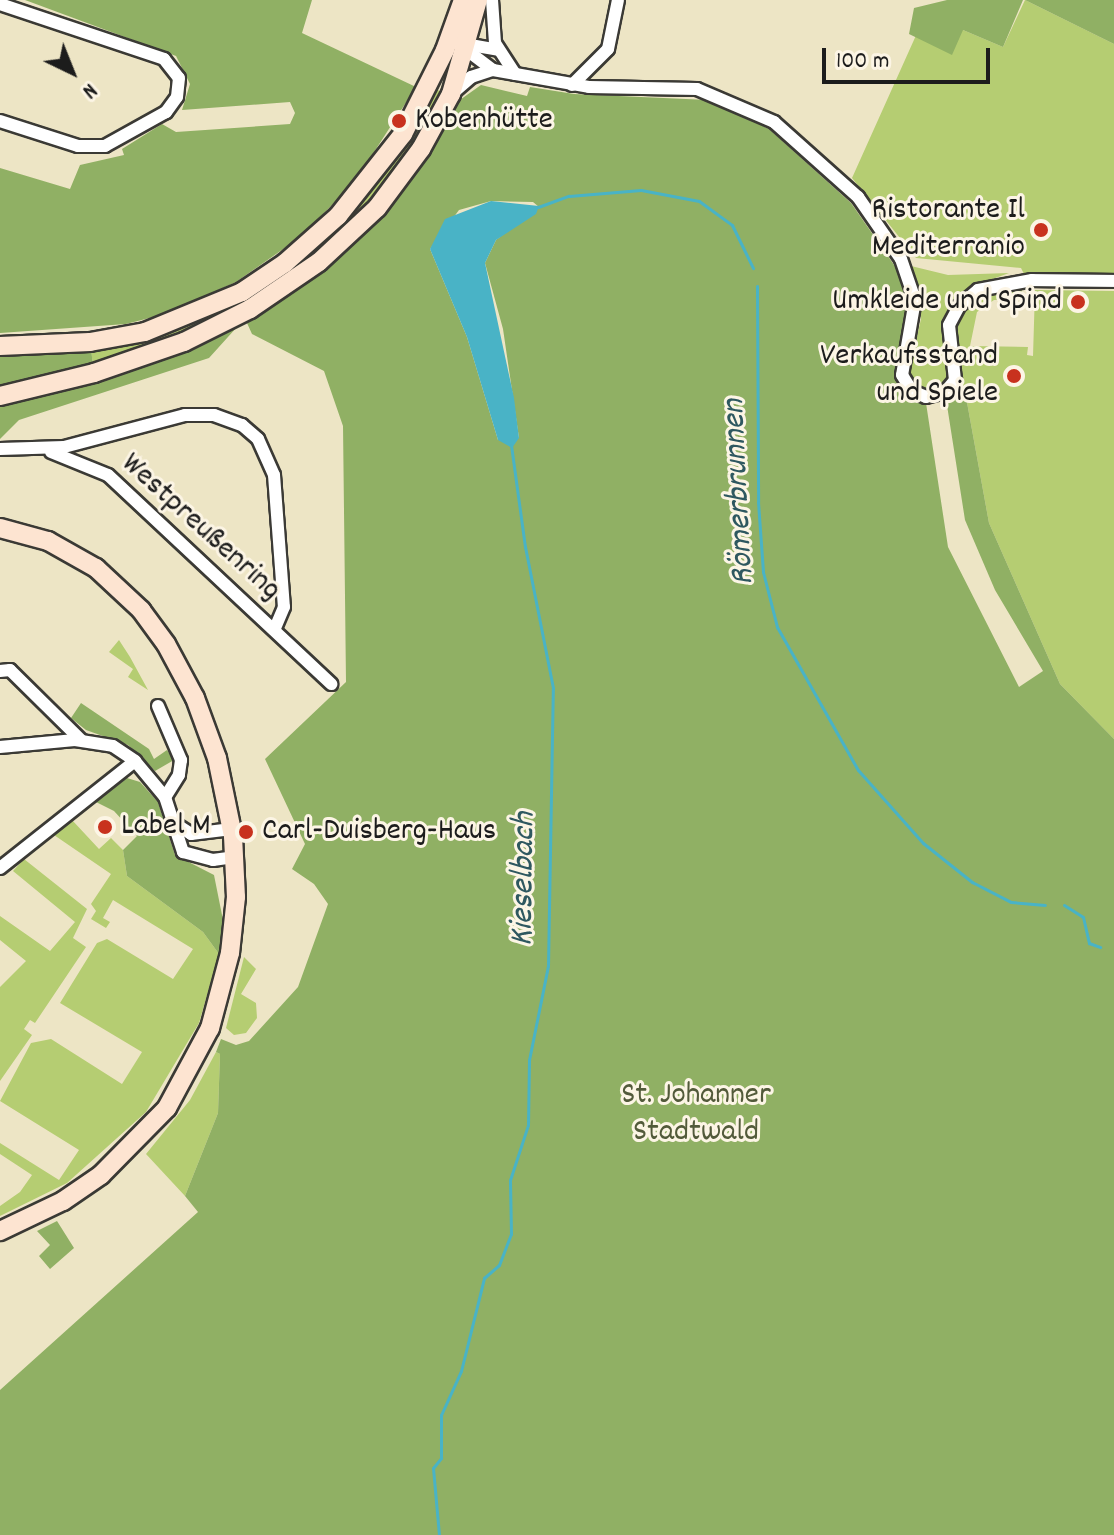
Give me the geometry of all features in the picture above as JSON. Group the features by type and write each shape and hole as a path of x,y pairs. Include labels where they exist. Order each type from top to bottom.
{"street":[{"path":"0,396 152,354 274,295 319,262 377,208 421,149 451,94 463,0"},
{"path":"0,346 90,342 145,332 205,310 264,278 320,233 361,190 403,134 458,43 478,0"},
{"path":"492,0 498,50 515,74"},
{"path":"572,85 608,49 618,0"},
{"path":"0,4 164,59 179,78 177,97 166,112 105,146 78,146 0,121"},
{"path":"458,43 498,50"},
{"path":"458,43 493,70 572,85 710,91 751,109 807,147 858,197 908,272 915,318 902,375 918,395 936,397 955,380 949,325 959,306 978,290 1017,281 1114,281"},
{"path":"451,94 471,77 493,70"},
{"name":"Westpreußenring","path":"0,449 44,450 185,415 214,415 242,425 258,439 274,475 284,607 274,630"},
{"name":"Westpreußenring","path":"44,450 108,475 331,684"},
{"path":"0,528 73,553 141,610 175,660 203,718 232,829 235,905 227,968 203,1045 178,1091 149,1129 101,1175 63,1201 0,1231"},
{"path":"0,659 5,671 81,740"},
{"path":"158,706 181,760 179,775 165,797"},
{"path":"0,747 81,740 113,746 135,761 165,797 183,852 213,860 234,857"},
{"path":"0,868 135,761"},
{"path":"171,821 191,834 232,829"}],"green space":[{"path":"25,0 312,0 302,33 416,87 354,183 299,238 236,282 165,314 126,324 0,333 0,168 70,189 80,165 124,155 122,149 162,124 176,132 290,124 295,113 290,102 182,110 190,84 176,56"},
{"path":"947,0 1023,0 1003,47 963,30 952,55 909,34 914,8"},
{"path":"1025,0 1114,44 1114,275 1024,274 1021,268 916,258 852,178 922,22 963,30 1003,47"},
{"path":"1025,0 1114,0 1114,44"},
{"name":"St. Johanner Stadtwald","path":"481,85 527,96 530,87 574,94 708,100 769,129 851,203 901,275 907,316 895,378 907,396 926,403 948,547 1019,687 1043,671 995,590 965,520 946,399 964,386 989,523 1060,684 1114,739 1114,1535 0,1535 0,1390 198,1212 185,1196 218,1113 220,1054 216,1052 221,1039 236,1045 249,1041 298,987 328,904 314,884 292,869 305,844 265,759 346,682 343,426 324,371 252,334 247,323 360,239 400,195 457,102","holes":["491,201 533,202 539,207 496,240 485,263 503,329 519,438 498,440 467,337 430,249 459,210"]},
{"path":"436,89 445,94 432,120 372,203 315,258 247,303 150,348 93,366 91,348 244,297 407,138"},
{"path":"911,266 948,275 1009,273 968,288 949,308 943,324 950,370 947,380 927,392 917,389 908,375 921,319"},
{"path":"1022,286 1022,299 994,300 977,312 970,346 1028,347 1027,355 1033,356 1035,290 1114,291 1114,739 1060,684 989,523 964,386 957,387 961,375 955,338 961,312 979,295"},
{"path":"237,327 209,358 19,420 0,439 0,407 95,383"},
{"path":"91,348 93,366 0,388 0,352"},
{"path":"119,640 148,690 128,677 133,669 109,652"},
{"path":"81,703 149,749 154,759 167,750 174,760 155,771 128,745 86,730 71,718"},
{"path":"127,778 140,782 158,802 175,855 214,875 223,920 219,954 203,932 127,876 123,850 137,836 114,811 96,802"},
{"path":"72,820 99,849 111,838 123,850 127,876 203,932 219,954 199,1023 146,1112 67,1183 0,1216 0,1206 20,1192 32,1175 0,1154 0,1143 59,1180 79,1150 0,1101 31,1043 51,1039 122,1084 142,1052 60,1003 97,943 107,939 173,979 193,949 113,900 103,918 110,922 106,928 91,919 96,911 91,904 111,874 54,835"},
{"path":"24,859 87,909 73,938 86,947 35,1023 30,1020 24,1029 32,1035 0,1081 0,987 26,961 0,940 0,916 50,951 75,922 13,871"},
{"path":"244,957 256,969 241,994 256,1003 257,1018 246,1033 234,1035 226,1028"},
{"path":"216,1052 220,1054 218,1113 185,1196 146,1154 190,1100"},
{"path":"57,1221 74,1248 50,1269 39,1256 50,1245 37,1231"}],"water":[{"path":"491,201 539,206 536,214 496,240 485,263 514,398 519,438 512,448 498,440 467,337 430,249 445,219"}],"waterway":[{"name":"Römerbrunnen","path":"538,207 569,196 641,190 699,201 732,225 753,268"},
{"name":"Römerbrunnen","path":"757,286 758,502 763,572 777,627 858,770 923,843 972,882 1011,902 1045,905"},
{"name":"Kieselbach","path":"439,1535 433,1468 441,1458 441,1415 461,1371 484,1278 499,1265 511,1234 510,1180 528,1125 529,1060 548,966 553,688 525,547 511,445"},
{"path":"1064,905 1083,917 1089,943 1100,947"}],"place":[{"name":"Kobenhütte","path":"399,121"},
{"name":"Ristorante Il Mediterranio","path":"1041,230"},
{"name":"Umkleide und Spind","path":"1078,302"},
{"name":"Verkaufsstand und Spiele","path":"1014,376"},
{"name":"Label M","path":"105,827"},
{"name":"Carl-Duisberg-Haus","path":"246,832"}]}
